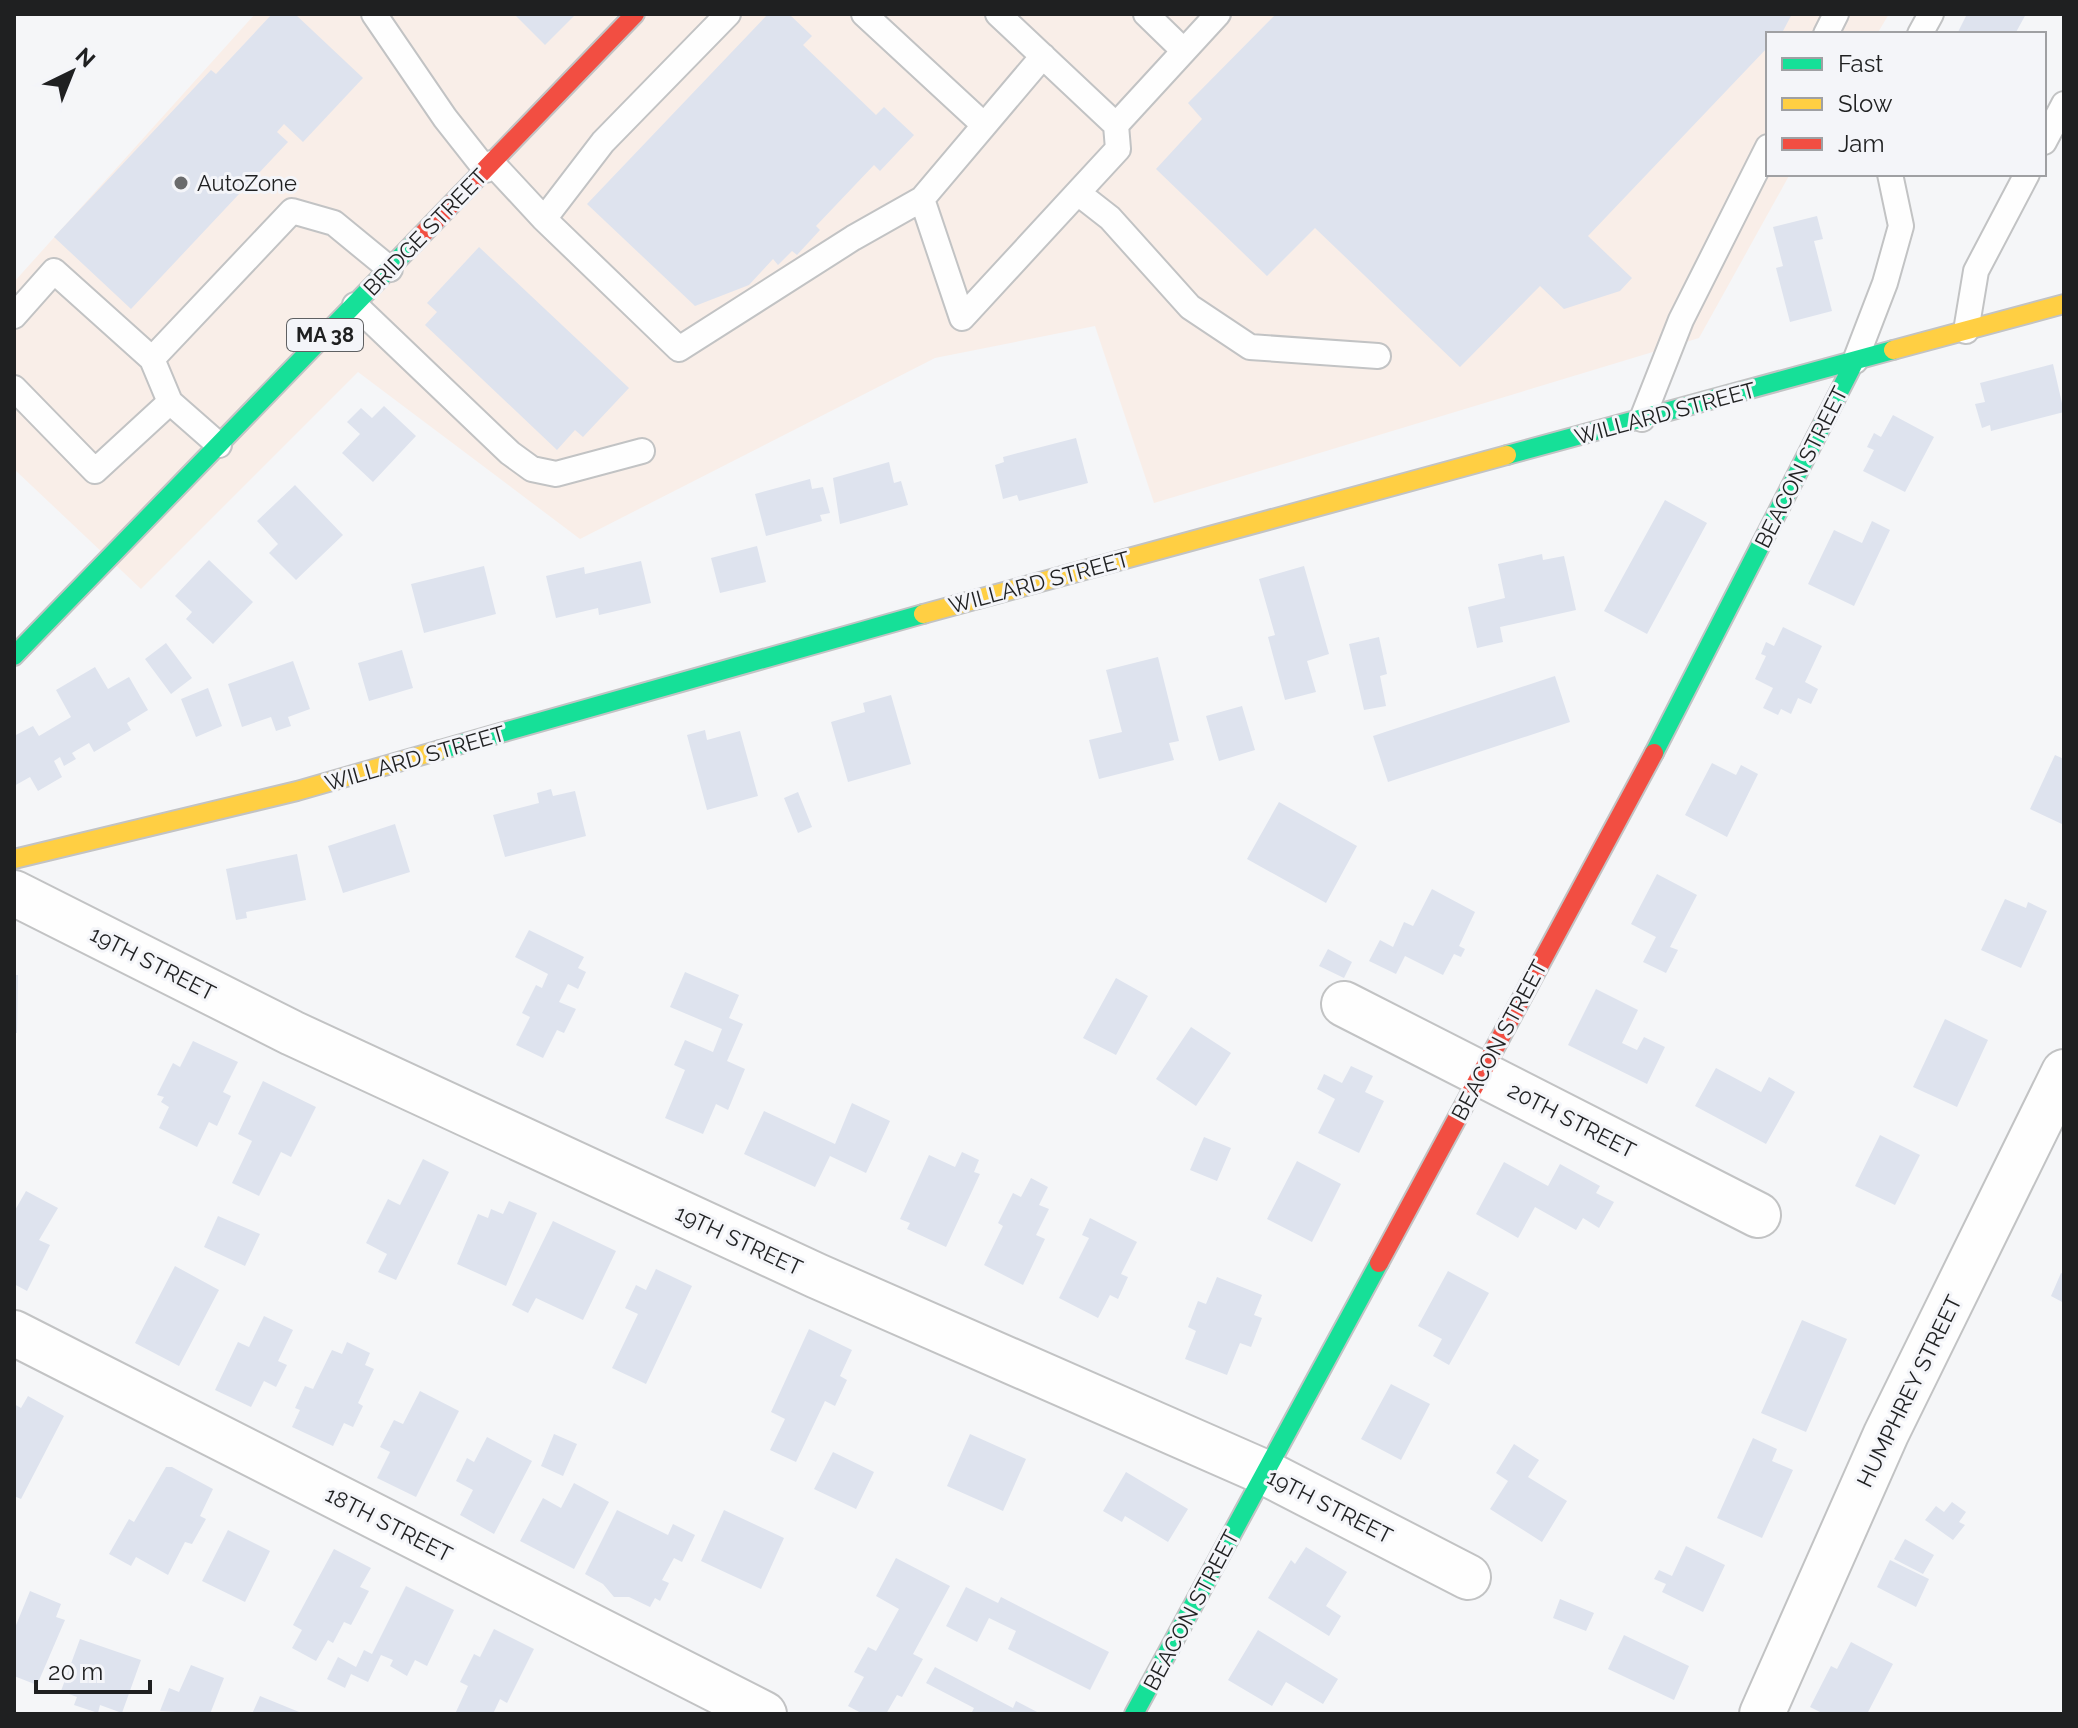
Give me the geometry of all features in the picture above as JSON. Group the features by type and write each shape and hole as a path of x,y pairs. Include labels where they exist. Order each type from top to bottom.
{"main road":[{"name":"BRIDGE STREET","path":"14,656 635,14"},
{"name":"WILLARD STREET","path":"14,859 297,791 960,603 2064,304"},
{"name":"BEACON STREET","path":"1134,1714 1668,728 1855,361"}],"street":[{"name":"19TH STREET","path":"14,893 321,1047 817,1276 1266,1473 1468,1577"},
{"name":"20TH STREET","path":"1344,1004 1758,1215"},
{"name":"HUMPHREY STREET","path":"1762,1714 1886,1434 2064,1072"},
{"name":"18TH STREET","path":"14,1333 764,1714"}],"lane":[{"path":"374,14 445,118 489,166 679,349 853,238 922,199 1043,56"},
{"path":"544,219 603,142 728,14"},
{"path":"864,14 984,125"},
{"path":"922,199 962,318 1118,149 1116,125 998,14"},
{"path":"1146,14 1184,51"},
{"path":"1116,125 1218,14"},
{"path":"1827,32 1836,14"},
{"path":"1921,32 1931,14"},
{"path":"2046,138 2064,104"},
{"path":"1642,419 1681,320 1766,151"},
{"path":"1855,361 1885,283 1901,226 1890,176"},
{"path":"1966,331 1976,271 2026,176"},
{"path":"1078,193 1110,218 1190,307 1250,347 1378,356"},
{"path":"152,359 292,211 334,223 390,269"},
{"path":"14,316 54,271 152,359 170,402 219,445"},
{"path":"355,305 510,453 532,469 556,474 642,451"},
{"path":"14,388 95,471 170,402"}],"shaded area":[{"path":"255,14 1889,14 1878,32 1766,32 1766,176 1789,176 1699,338 1154,503 1095,326 935,358 580,539 358,372 141,589 14,469 14,282"}],"building":[{"path":"272,14 295,14 363,78 303,142 284,124 277,132 288,142 131,309 54,237 211,70 216,74"},
{"path":"514,14 576,14 545,45"},
{"path":"768,14 789,14 812,36 803,45 876,115 884,107 914,135 880,171 874,165 816,226 820,230 797,255 792,251 778,265 773,259 749,285 695,306 587,204"},
{"path":"1276,14 1792,14 1783,31 1766,32 1766,49 1588,236 1632,278 1620,291 1564,309 1540,286 1460,367 1315,228 1267,276 1156,169 1202,119 1188,103"},
{"path":"1967,14 2026,14 2016,32 1958,32"},
{"path":"1817,216 1823,239 1814,241 1832,311 1790,322 1776,268 1783,266 1773,227"},
{"path":"479,247 629,388 583,437 575,430 557,450 425,325 437,312 427,303"},
{"path":"2053,364 2064,412 1991,431 1990,425 1982,428 1975,404 1985,402 1980,383"},
{"path":"384,406 416,436 373,482 342,453 360,434 347,422 361,408 372,418"},
{"path":"1893,415 1934,437 1905,492 1863,471 1874,450 1867,447 1874,433 1881,437"},
{"path":"1076,438 1088,483 1019,501 1017,495 1003,499 995,465 1004,462 1003,457"},
{"path":"889,462 894,483 901,481 908,505 840,524 833,478"},
{"path":"810,479 812,489 823,487 830,513 820,515 822,521 766,536 755,494"},
{"path":"295,485 343,535 296,580 269,553 278,544 257,521"},
{"path":"1665,500 1707,523 1647,634 1604,611"},
{"path":"1872,521 1890,530 1854,606 1808,584 1834,530 1862,543"},
{"path":"757,546 766,582 720,593 711,558"},
{"path":"1542,554 1543,560 1564,556 1576,610 1500,627 1503,642 1477,648 1468,607 1505,598 1498,564"},
{"path":"209,560 253,602 213,644 186,619 192,612 175,596"},
{"path":"641,561 651,603 599,615 598,608 556,618 546,576 584,567 585,574"},
{"path":"484,566 496,614 424,633 411,584"},
{"path":"1304,566 1329,654 1307,661 1316,692 1285,700 1268,637 1275,635 1259,579"},
{"path":"1783,627 1822,646 1805,682 1818,689 1811,704 1798,698 1791,714 1781,709 1778,715 1763,708 1773,688 1755,679 1766,656 1761,654 1766,642 1774,646"},
{"path":"1379,637 1387,674 1380,676 1386,706 1364,710 1349,644"},
{"path":"166,643 192,678 171,694 145,659"},
{"path":"402,650 413,688 369,701 358,663"},
{"path":"1158,657 1179,741 1169,743 1174,760 1099,779 1089,740 1122,732 1106,670"},
{"path":"293,661 310,709 288,717 291,726 276,731 271,717 242,727 228,684"},
{"path":"95,667 108,689 129,677 148,710 127,723 131,730 94,752 89,743 72,753 76,759 64,766 60,757 54,761 62,777 38,791 30,777 14,786 14,736 33,726 39,736 71,717 56,690"},
{"path":"1555,676 1570,722 1388,782 1373,736"},
{"path":"208,688 222,726 196,737 181,699"},
{"path":"891,695 911,764 848,782 831,722 865,712 863,703"},
{"path":"1242,706 1255,750 1219,761 1206,716"},
{"path":"705,730 707,740 740,731 758,796 707,810 687,735"},
{"path":"2055,755 2064,759 2064,825 2030,809"},
{"path":"1712,763 1736,775 1741,765 1758,774 1727,837 1685,815"},
{"path":"551,789 553,796 575,791 586,836 505,857 493,815 539,803 537,793"},
{"path":"798,792 812,827 798,833 784,798"},
{"path":"1279,802 1357,846 1326,903 1247,859"},
{"path":"395,824 410,872 343,893 328,846"},
{"path":"297,854 306,900 246,912 247,918 236,920 226,869"},
{"path":"1657,874 1697,895 1670,947 1678,950 1666,973 1643,962 1656,937 1631,924"},
{"path":"1432,889 1475,912 1459,946 1465,949 1461,957 1454,954 1443,975 1405,956 1396,974 1369,961 1380,940 1393,947 1404,922 1413,926"},
{"path":"2005,899 2026,908 2028,902 2047,911 2021,968 1981,950"},
{"path":"529,930 584,957 578,968 586,972 578,989 568,984 559,1002 576,1009 564,1033 557,1030 543,1058 516,1045 530,1017 522,1013 536,985 542,988 548,974 515,957"},
{"path":"1328,949 1352,962 1344,978 1319,966"},
{"path":"685,972 739,995 729,1018 743,1024 727,1061 745,1069 728,1110 716,1104 703,1134 665,1118 685,1070 674,1065 685,1040 713,1052 722,1029 670,1007"},
{"path":"14,975 18,975 17,1033 14,1033"},
{"path":"1116,978 1148,996 1116,1055 1083,1038"},
{"path":"1596,989 1638,1010 1622,1043 1637,1050 1644,1037 1665,1047 1647,1084 1568,1045"},
{"path":"1945,1019 1988,1040 1957,1107 1913,1087"},
{"path":"1191,1027 1231,1053 1196,1106 1156,1079"},
{"path":"193,1041 238,1062 223,1092 231,1096 217,1126 209,1122 197,1147 159,1128 169,1107 161,1102 164,1097 157,1095 173,1063 180,1067"},
{"path":"1351,1066 1373,1076 1365,1092 1384,1101 1359,1153 1318,1133 1335,1099 1317,1089 1324,1074 1342,1083"},
{"path":"1716,1068 1761,1092 1769,1077 1795,1092 1766,1144 1695,1106"},
{"path":"263,1081 316,1107 291,1157 281,1152 259,1196 232,1183 252,1141 238,1134"},
{"path":"852,1103 890,1121 866,1173 830,1156 815,1187 744,1154 764,1111 835,1144"},
{"path":"1880,1135 1920,1155 1895,1205 1855,1186"},
{"path":"1204,1137 1231,1148 1217,1181 1190,1170"},
{"path":"962,1152 979,1160 974,1172 980,1174 946,1247 907,1229 910,1223 900,1219 929,1155 955,1167"},
{"path":"423,1159 449,1172 396,1280 378,1272 387,1254 366,1243 388,1199 400,1205"},
{"path":"1297,1161 1341,1184 1312,1242 1267,1219"},
{"path":"1504,1162 1548,1186 1560,1164 1600,1186 1596,1193 1614,1202 1599,1228 1583,1218 1576,1230 1535,1207 1518,1238 1476,1214"},
{"path":"1031,1178 1048,1187 1039,1205 1049,1209 1036,1235 1045,1239 1023,1285 984,1265 1003,1226 998,1223 1013,1193 1021,1197"},
{"path":"26,1191 58,1208 39,1240 50,1245 27,1291 14,1284 14,1212"},
{"path":"509,1201 537,1213 506,1286 457,1264 478,1214 488,1218 491,1209 503,1214"},
{"path":"218,1216 260,1234 245,1266 204,1247"},
{"path":"1090,1218 1137,1242 1121,1274 1128,1277 1118,1299 1110,1295 1098,1318 1059,1298 1089,1238 1082,1235"},
{"path":"553,1221 616,1251 583,1320 536,1298 528,1313 512,1305"},
{"path":"175,1266 219,1290 179,1366 135,1343"},
{"path":"656,1269 692,1286 646,1384 612,1368 638,1314 625,1308 636,1285 646,1290"},
{"path":"1448,1271 1489,1293 1449,1365 1433,1356 1442,1339 1418,1326"},
{"path":"2061,1273 2064,1274 2064,1303 2051,1296"},
{"path":"1217,1277 1262,1295 1254,1315 1262,1318 1251,1347 1240,1343 1227,1375 1185,1359 1196,1331 1188,1327 1198,1301 1206,1304"},
{"path":"264,1316 293,1330 278,1361 287,1365 276,1387 264,1381 251,1407 215,1390 238,1342 249,1347"},
{"path":"1802,1320 1847,1339 1806,1432 1761,1413"},
{"path":"809,1329 852,1350 840,1376 847,1380 835,1406 825,1401 796,1462 770,1450 785,1419 771,1412"},
{"path":"347,1342 370,1353 365,1365 374,1369 358,1403 363,1406 353,1427 344,1423 333,1446 292,1427 300,1410 295,1408 305,1386 313,1389 332,1350 342,1354"},
{"path":"1391,1384 1430,1404 1401,1460 1361,1439"},
{"path":"420,1391 459,1411 416,1497 377,1478 390,1452 380,1447 394,1420 403,1424"},
{"path":"28,1396 64,1416 21,1499 14,1496 14,1404 21,1408"},
{"path":"554,1434 577,1444 563,1476 541,1466"},
{"path":"970,1434 1026,1459 1003,1511 947,1486"},
{"path":"487,1437 532,1461 494,1534 460,1515 473,1490 456,1481 467,1458 474,1462"},
{"path":"1753,1438 1777,1449 1772,1461 1793,1470 1762,1538 1717,1518"},
{"path":"1514,1444 1539,1460 1528,1477 1567,1501 1542,1542 1490,1509 1508,1481 1496,1473"},
{"path":"833,1452 874,1472 856,1509 814,1489"},
{"path":"166,1467 172,1467 213,1489 200,1516 206,1519 192,1544 185,1542 168,1575 136,1557 131,1566 109,1554 129,1519 134,1522"},
{"path":"1126,1472 1188,1509 1168,1542 1125,1516 1122,1522 1103,1511"},
{"path":"574,1483 609,1502 574,1569 520,1541 543,1498 561,1508"},
{"path":"1952,1502 1966,1512 1959,1522 1965,1525 1953,1540 1925,1520 1936,1506 1944,1512"},
{"path":"617,1510 668,1535 673,1524 695,1535 682,1562 674,1558 662,1580 669,1583 660,1601 655,1598 650,1607 629,1597 614,1597 603,1584 585,1574"},
{"path":"724,1510 784,1538 761,1589 701,1561"},
{"path":"228,1530 270,1551 245,1602 202,1581"},
{"path":"1905,1539 1934,1555 1923,1574 1894,1559"},
{"path":"1686,1546 1725,1565 1703,1612 1662,1592 1666,1584 1654,1579 1659,1570 1672,1576"},
{"path":"1306,1547 1347,1572 1326,1606 1341,1616 1329,1636 1268,1598 1291,1560 1295,1564"},
{"path":"334,1549 371,1568 360,1587 369,1591 351,1625 344,1622 333,1643 328,1640 316,1661 292,1648 302,1630 293,1625"},
{"path":"896,1558 950,1586 913,1654 923,1659 902,1697 897,1695 886,1714 863,1714 848,1706 864,1677 854,1672 868,1647 876,1651 899,1609 876,1596"},
{"path":"1890,1560 1929,1579 1916,1607 1877,1587"},
{"path":"406,1586 454,1610 427,1666 415,1660 407,1676 390,1666 393,1660 381,1655 368,1682 351,1674 345,1688 327,1679 338,1657 356,1667 364,1650 372,1654"},
{"path":"966,1587 998,1603 1001,1597 1109,1652 1090,1690 1008,1649 1016,1631 989,1618 977,1642 946,1626"},
{"path":"30,1591 61,1604 56,1617 65,1620 37,1685 14,1676 14,1630"},
{"path":"1560,1599 1594,1613 1586,1631 1553,1618"},
{"path":"494,1629 534,1649 507,1703 500,1699 493,1714 455,1714 468,1686 460,1682 474,1654 480,1657"},
{"path":"1258,1630 1338,1679 1323,1704 1286,1682 1272,1706 1228,1680"},
{"path":"1624,1635 1689,1666 1674,1700 1608,1669"},
{"path":"80,1639 141,1660 122,1713 100,1705 98,1713 74,1705 77,1697 61,1691"},
{"path":"1851,1642 1893,1664 1867,1714 1824,1714 1810,1707 1831,1666 1837,1669"},
{"path":"191,1665 224,1678 210,1714 160,1711 169,1688 179,1692"},
{"path":"935,1667 1013,1708 1016,1701 1041,1714 971,1714 974,1708 926,1683"},
{"path":"260,1696 304,1714 252,1714"}],"traffic: fast":[{"path":"14,656 415,242"},
{"path":"1507,455 1893,350"},
{"path":"1654,753 1855,361"},
{"path":"440,750 923,614"},
{"path":"1134,1714 1379,1263"}],"traffic: slow":[{"path":"1893,350 2064,304"},
{"path":"923,614 1507,455"},
{"path":"14,859 297,791 440,750"}],"traffic: jam":[{"path":"415,242 635,14"},
{"path":"1379,1263 1654,753"}],"place":[{"name":"AutoZone","path":"181,183"}]}
